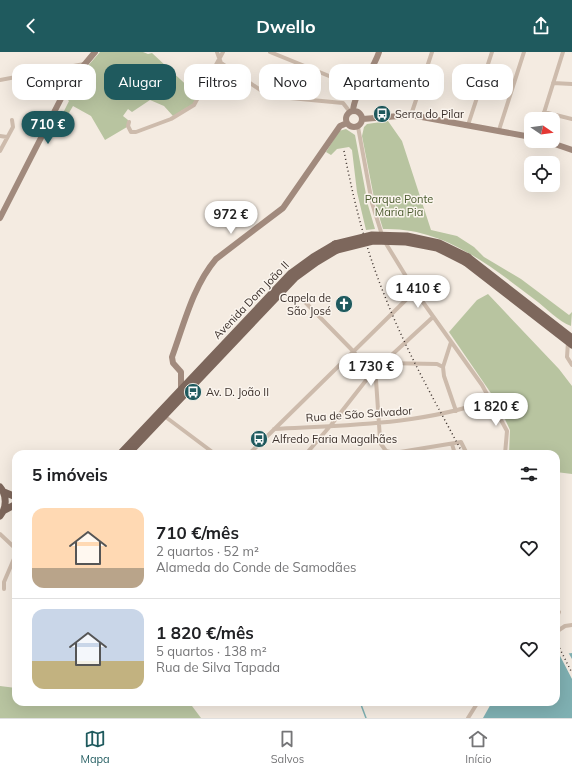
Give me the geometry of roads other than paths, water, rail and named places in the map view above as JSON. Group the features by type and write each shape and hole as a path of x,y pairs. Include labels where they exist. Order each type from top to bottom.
{"main road":[{"name":"Avenida Dom João II","path":"131,450 181,389 291,273 313,256 336,247 372,241 406,242 437,248 466,260 571,340"},
{"name":"Avenida Dom João II","path":"124,450 162,414 295,278 336,247"},
{"path":"2,490 12,495"},
{"path":"2,490 6,501 5,510"},
{"path":"0,516 5,510 12,506"}],"street":[{"path":"84,64 95,52"},
{"path":"217,52 221,63 269,96 343,103 351,111 360,112 363,119"},
{"path":"129,122 128,126 132,132 136,132 171,119 194,105 223,52"},
{"path":"270,52 329,76"},
{"path":"375,64 379,52"},
{"path":"411,115 432,52"},
{"path":"468,125 492,52"},
{"path":"499,130 524,52"},
{"path":"544,112 563,52"},
{"path":"0,80 12,78"},
{"path":"553,83 572,84"},
{"path":"0,218 60,100"},
{"path":"355,100 351,111 346,118 347,123 351,127 358,127"},
{"path":"363,119 411,115 524,135"},
{"path":"560,116 572,119"},
{"path":"363,119 358,127 376,220 387,247 415,291 490,400 507,431 505,450"},
{"path":"0,151 13,127 12,120"},
{"path":"196,374 181,372 173,363 172,357 191,304 208,268 216,259 283,208 340,126 347,123"},
{"path":"0,136 7,137"},
{"path":"560,146 572,150"},
{"path":"253,450 415,291"},
{"path":"305,302 353,351 376,380 381,444 385,450"},
{"path":"310,450 331,426 371,374 433,317"},
{"path":"571,340 567,357 572,364"},
{"path":"451,342 444,367 444,376 456,411"},
{"path":"383,363 437,364 444,367"},
{"path":"181,372 181,389"},
{"name":"Rua de São Salvador","path":"274,429 402,421 456,411 490,400"},
{"path":"162,414 210,450"},
{"path":"411,450 461,442 465,450"},
{"path":"452,444 454,450"},
{"path":"1,536 12,546"},
{"path":"4,589 4,582 12,563"},
{"path":"560,629 572,624"},
{"path":"468,718 476,706"}],"water":[{"path":"572,653 572,664 567,668 572,673 572,718 483,718 490,706 560,706 560,654"}],"waterway":[{"path":"362,706 366,718"}],"railway":[{"path":"344,151 361,226 379,281 412,358 461,450"},
{"path":"560,649 572,673"}],"place":[{"name":"Serra do Pilar","path":"382,114"},
{"name":"Capela de São José","path":"344,304"},
{"name":"Av. D. João II","path":"193,392"},
{"name":"Alfredo Faria Magalhães","path":"259,439"}],"park label":[{"name":"Parque Ponte Maria Pia","path":"399,205"}]}
